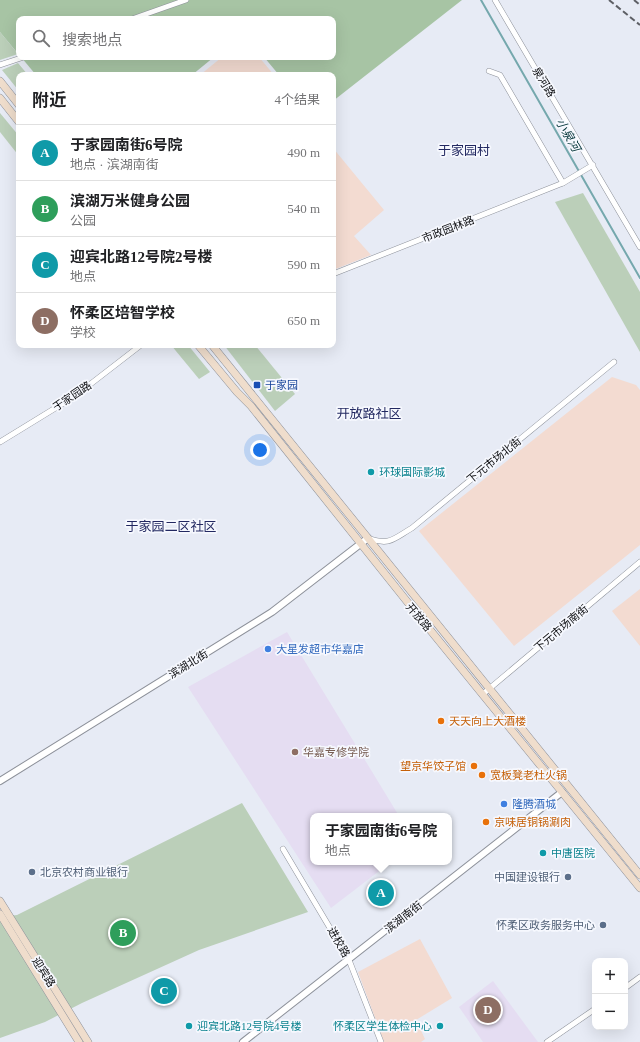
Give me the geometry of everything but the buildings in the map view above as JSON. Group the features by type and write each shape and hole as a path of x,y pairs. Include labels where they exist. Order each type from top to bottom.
{"main road":[{"path":"0,82 16,101"},
{"path":"0,98 16,118"},
{"name":"开放路","path":"200,348 237,392 251,406 640,888"},
{"name":"开放路","path":"214,348 640,875"},
{"name":"迎宾路","path":"0,901 88,1042"},
{"name":"迎宾路","path":"0,914 79,1042"}],"street":[{"path":"141,16 186,0"},
{"name":"泉河路","path":"495,0 594,166 640,247"},
{"path":"0,65 16,60"},
{"path":"489,71 500,74 563,183"},
{"name":"市政园林路","path":"336,273 563,183 594,166"},
{"name":"于家园路","path":"0,442 75,396 137,348"},
{"name":"下元市场北街","path":"368,538 382,543 390,541 412,528 614,362"},
{"name":"滨湖北街","path":"0,781 272,612 368,538"},
{"name":"下元市场南街","path":"483,694 640,562"},
{"name":"滨湖南街","path":"243,1042 562,792"},
{"name":"进校路","path":"283,849 349,960 381,1042"},
{"path":"628,986 640,977"},
{"path":"547,1042 592,1010"}],"shaded area":[{"path":"218,60 262,60 272,72 204,72"},
{"path":"336,152 384,210 354,236 371,255 336,269"},
{"path":"612,377 636,385 640,390 640,545 514,646 419,531"},
{"path":"640,589 640,646 612,611"},
{"name":"华嘉专修学院","path":"287,632 397,813 310,813 310,865 387,865 331,908 188,687"},
{"path":"420,939 452,998 416,1020 425,1039 421,1042 384,1042 358,972"},
{"path":"493,981 538,1042 483,1042 459,1007"}],"green space":[{"path":"0,0 462,0 336,99 336,72 276,72 266,60 336,60 336,16 16,16 16,51 0,32"},
{"path":"0,32 16,52 16,55 0,60"},
{"path":"24,60 210,60 196,72 34,72"},
{"path":"18,63 26,72 16,72 16,87 2,70"},
{"path":"0,113 16,132 16,152 0,132"},
{"path":"583,193 640,292 640,352 555,202"},
{"path":"173,348 190,348 210,372 199,379"},
{"path":"226,348 257,348 295,394 275,411"},
{"path":"242,803 308,912 199,950 82,1003 45,1022 0,1038 0,917 17,915"}],"waterway":[{"name":"小泉河","path":"481,0 640,278"}],"railway":[{"path":"609,0 640,25"},
{"path":"634,0 640,5"}],"place":[{"name":"于家园","path":"257,385"},
{"name":"环球国际影城","path":"371,472"},
{"name":"大星发超市华嘉店","path":"268,649"},
{"name":"天天向上大酒楼","path":"441,721"},
{"name":"华嘉专修学院","path":"295,752"},
{"name":"望京华饺子馆","path":"474,766"},
{"name":"宽板凳老杜火锅","path":"482,775"},
{"name":"隆腾酒城","path":"504,804"},
{"name":"京味居铜锅涮肉","path":"486,822"},
{"name":"中唐医院","path":"543,853"},
{"name":"北京农村商业银行","path":"32,872"},
{"name":"中国建设银行","path":"568,877"},
{"name":"于家园南街6号院","path":"381,893"},
{"name":"怀柔区政务服务中心","path":"603,925"},
{"name":"滨湖万米健身公园","path":"123,933"},
{"name":"迎宾北路12号院2号楼","path":"164,991"},
{"name":"怀柔区培智学校","path":"488,1010"},
{"name":"迎宾北路12号院4号楼","path":"189,1026"},
{"name":"怀柔区学生体检中心","path":"440,1026"}],"district":[{"name":"于家园村","path":"464,150"},
{"name":"开放路社区","path":"369,413"},
{"name":"于家园二区社区","path":"171,526"}]}
